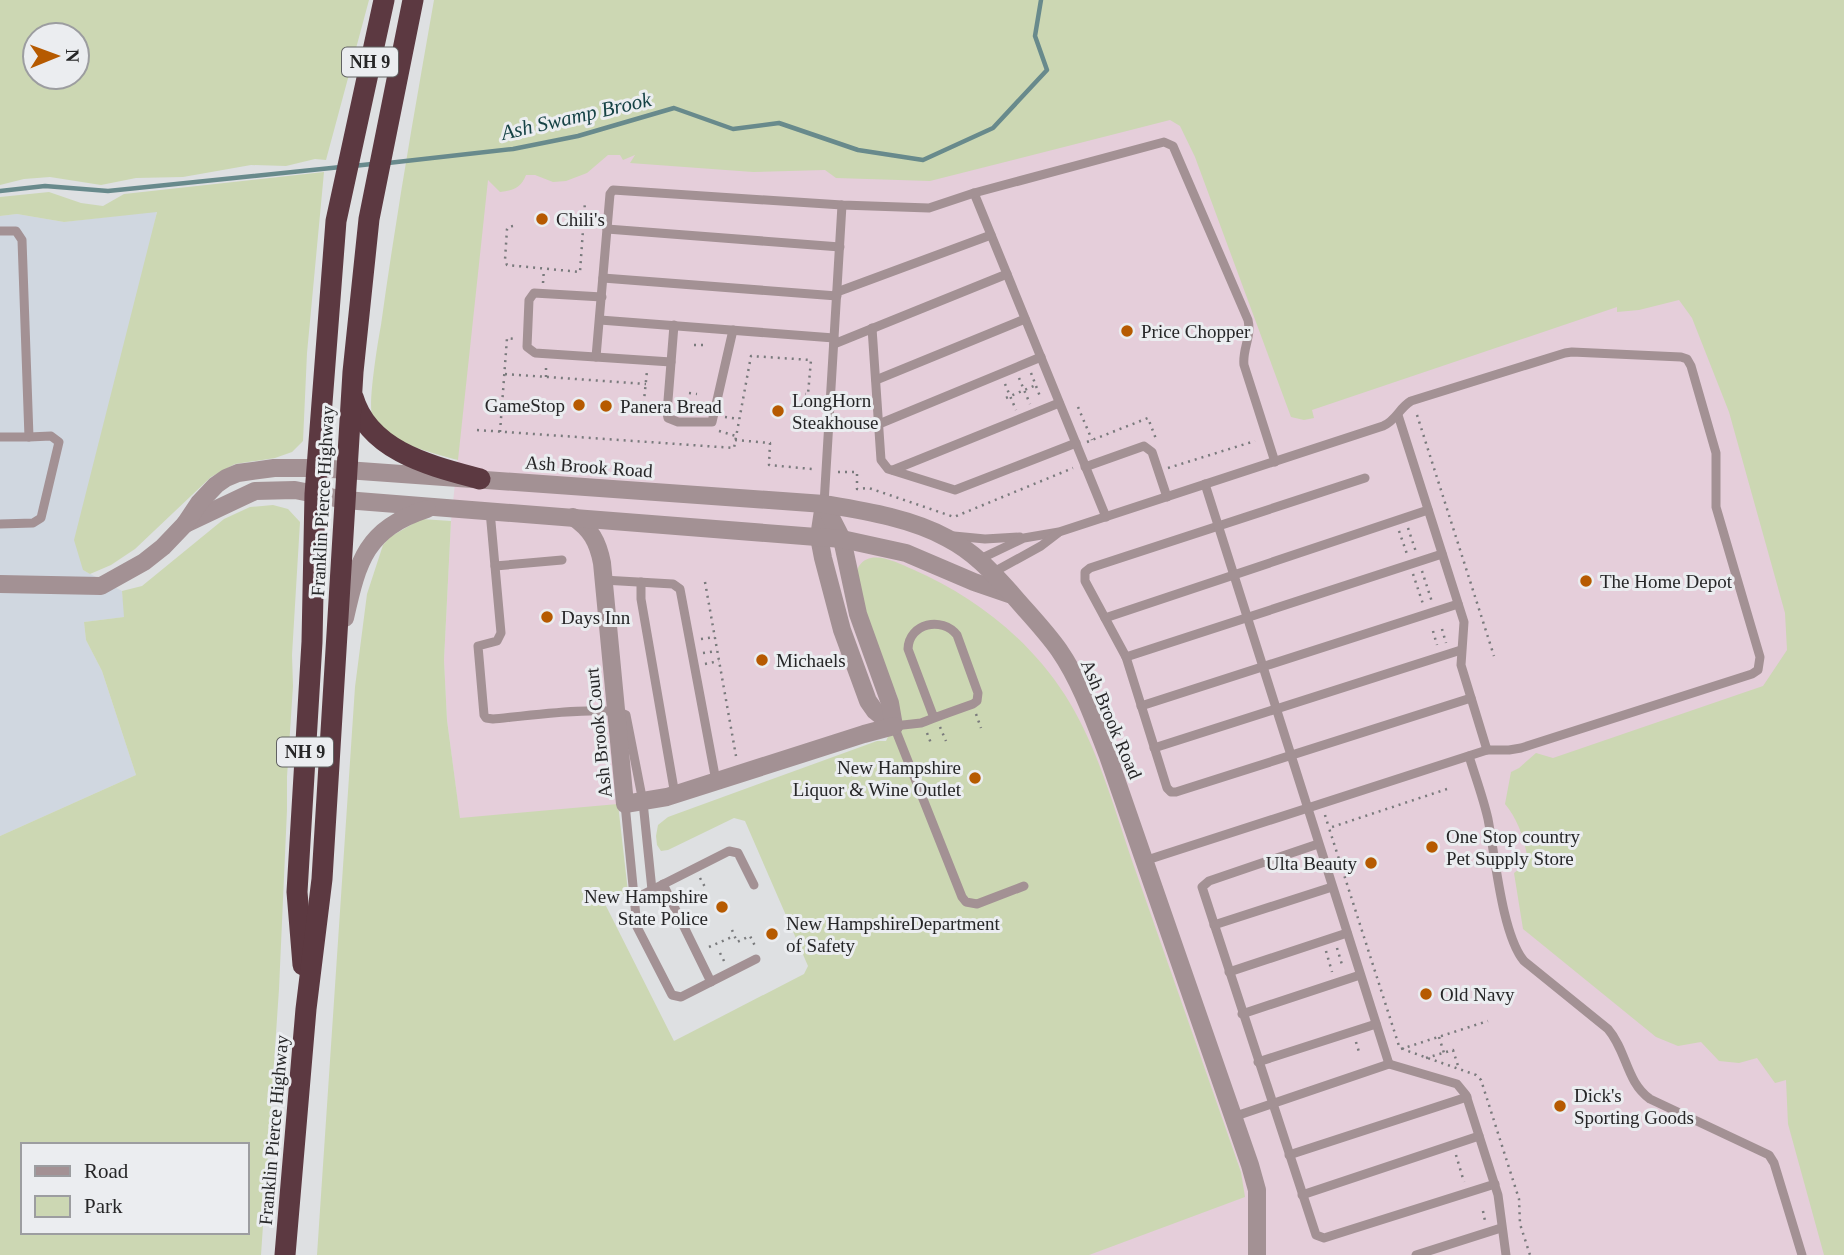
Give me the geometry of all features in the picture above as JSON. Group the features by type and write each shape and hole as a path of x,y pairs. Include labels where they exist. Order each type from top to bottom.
{"highway":[{"name":"Franklin Pierce Highway","path":"306,1009 297,892 312,642 315,494 336,221 384,0"},
{"name":"Franklin Pierce Highway","path":"285,1255 306,1009 322,879 346,470 369,219 413,0"},
{"path":"352,391 357,410 366,424 399,452 421,462 480,479"}],"street":[{"name":"Ash Brook Road","path":"185,524 199,503 226,478 238,473 274,468 318,468 824,504 925,528 980,559 1061,652 1082,690 1108,756 1257,1190 1255,1254"},
{"path":"0,584 101,586 144,562 185,524 255,492 271,489 295,490 345,500 842,539 906,553 1012,595"},
{"path":"824,504 819,537 834,601 854,666 868,701 894,726"},
{"path":"824,504 842,539 858,614 890,703 894,726"},
{"path":"336,656 352,587 366,551 377,536 394,521 432,507"},
{"name":"Ash Brook Court","path":"573,517 590,531 596,541 603,580 616,711 634,803 675,795 894,726"}],"lane":[{"path":"596,357 610,194 613,190 929,208 1159,143 1169,143 1248,320 1250,336 1243,358 1244,365 1275,462"},
{"path":"974,194 1106,517"},
{"path":"824,504 842,205"},
{"path":"607,229 840,247"},
{"path":"0,231 16,231 22,240 29,437"},
{"path":"603,278 837,294 991,234"},
{"path":"600,320 834,341 1007,274"},
{"path":"601,297 534,292 529,300 527,347 535,353 671,362"},
{"path":"876,380 1025,319"},
{"path":"674,326 668,418 678,422 712,422 733,330"},
{"path":"872,328 882,463 893,470 955,489 1076,443"},
{"path":"980,559 1011,543 1059,532 1390,424 1411,401 1572,352 1681,357 1687,359 1691,366 1716,453 1716,507 1760,657 1758,670 1521,748 1487,750 1144,861"},
{"path":"879,424 1041,357"},
{"path":"893,470 1059,403"},
{"path":"1398,415 1464,622 1461,665 1487,750"},
{"path":"0,437 51,436 59,442 41,518 33,523 0,524"},
{"path":"1085,467 1139,447 1148,447 1167,497"},
{"path":"1365,478 1090,568 1085,572 1085,582 1126,657 1164,782 1171,792 1291,757 1471,698"},
{"path":"1205,484 1389,1064"},
{"path":"1105,618 1428,510"},
{"path":"490,511 500,637 494,642 481,644 478,650 484,715 486,718 616,711"},
{"path":"925,528 973,539 1032,537"},
{"path":"974,582 1041,547 1059,532"},
{"path":"1126,657 1442,554"},
{"path":"495,566 562,560"},
{"path":"603,580 673,584 680,589 716,781"},
{"path":"641,582 641,600 675,795"},
{"path":"1141,705 1458,604"},
{"path":"934,718 908,643 918,630 943,624 957,635 978,697 973,704 934,718 906,726 894,726 966,902 977,904 1024,886"},
{"path":"1154,748 1461,650"},
{"path":"1469,756 1486,814 1509,933 1517,953 1608,1029 1615,1037 1634,1084 1642,1093 1769,1155 1774,1163 1802,1255"},
{"path":"634,803 652,890"},
{"path":"634,803 634,899 640,932 672,995 681,997 756,954"},
{"path":"1318,844 1204,883 1203,891 1315,1235 1324,1238 1494,1184"},
{"path":"634,899 724,853 734,851 738,853 754,885"},
{"path":"663,884 711,982"},
{"path":"1214,925 1332,887"},
{"path":"1229,972 1347,933"},
{"path":"1242,1014 1360,975"},
{"path":"1258,1062 1376,1024"},
{"path":"1233,1117 1389,1064 1457,1084 1465,1091 1494,1184 1500,1206 1506,1255"},
{"path":"1289,1155 1467,1097"},
{"path":"1302,1195 1479,1136"},
{"path":"1416,1255 1501,1228"}],"path":[{"path":"513,226 508,226 507,229 507,265 580,272 585,202"},
{"path":"500,432 508,338 526,340"},
{"path":"694,345 706,345"},
{"path":"1027,363 1045,409"},
{"path":"1015,368 1034,413"},
{"path":"505,374 646,384 643,410"},
{"path":"1001,374 1008,397 1020,419"},
{"path":"1008,397 1036,385"},
{"path":"689,393 698,394"},
{"path":"1079,407 1092,440"},
{"path":"1417,415 1494,656"},
{"path":"1087,442 1148,418 1158,443"},
{"path":"712,422 721,432 736,438 770,443 769,465 812,469"},
{"path":"530,426 530,434"},
{"path":"547,427 547,435"},
{"path":"587,430 587,438"},
{"path":"597,431 599,439 602,431"},
{"path":"611,432 611,440"},
{"path":"1168,468 1267,437"},
{"path":"705,582 736,756"},
{"path":"1401,1049 1329,828 1447,789"},
{"path":"732,930 737,942 750,936 756,954"},
{"path":"696,953 734,936"},
{"path":"1334,938 1347,979"},
{"path":"1322,942 1336,983"},
{"path":"1401,1049 1488,1021"},
{"path":"1439,1037 1444,1053"},
{"path":"1401,1049 1479,1077 1519,1199 1520,1224 1529,1254 1519,1255"},
{"path":"1426,1058 1453,1050 1459,1069"},
{"path":"1453,1145 1467,1193"},
{"path":"1483,1211 1485,1221 1488,1222"}],"shaded area":[{"path":"1181,104 1700,279 1842,675 1844,1255 1077,1255 1244,1197 1241,1172 1098,765 884,668 898,697 894,726 625,804 460,819 447,720 444,660 451,521 490,152"},
{"path":"157,211 83,570 122,591 125,617 84,622 86,640 102,671 136,775 0,836 0,216 17,214 64,222"}],"green space":[{"path":"0,0 369,0 326,160 315,159 286,166 251,165 183,177 136,178 101,185 50,177 24,179 0,185"},
{"path":"434,0 1844,0 1844,1255 1824,1255 1788,1124 1786,1080 1775,1083 1757,1058 1739,1063 1719,1061 1701,1042 1678,1046 1656,1037 1523,929 1514,873 1528,862 1521,832 1505,804 1511,772 1536,753 1553,758 1763,686 1787,650 1785,613 1729,412 1692,318 1679,300 1639,310 1617,312 1617,307 1312,410 1314,418 1304,420 1291,417 1195,157 1180,126 1170,120 930,181 836,178 825,170 753,172 630,163 635,155 623,160 620,155 608,155 587,173 566,181 553,182 535,175 526,175 516,188 500,192 488,180 458,460 422,450 397,439 378,424 371,408 393,243"},
{"path":"324,172 307,353 303,441 292,452 275,458 235,464 211,477 135,549 111,565 90,574 83,570 74,540 157,212 64,222 17,214 0,216 0,197 49,192 81,203 103,206 124,194"},
{"path":"273,505 288,509 300,522 279,989 261,1255 0,1255 0,836 136,775 102,671 86,640 84,622 124,617 122,591 142,586 224,519 250,507"},
{"path":"421,519 451,521 444,660 447,720 460,818 618,804 628,892 605,904 674,1041 804,974 808,966 745,821 734,818 661,851 657,845 658,825 668,817 877,741 886,741 893,725 898,701 860,600 857,574 864,561 877,557 885,558 912,569 957,592 998,621 1017,637 1050,674 1077,715 1087,737 1105,781 1241,1172 1245,1197 1089,1255 317,1255 355,687 367,594 383,545 390,537"}],"waterway":[{"name":"Ash Swamp Brook","path":"388,163 513,149 578,136 674,108 733,129 779,123 858,150 923,160 993,128 1047,70 1035,36 1041,0"},
{"name":"Ash Swamp Brook","path":"353,166 372,164"},
{"name":"Ash Swamp Brook","path":"0,191 45,186 108,191 341,167"}],"place":[{"name":"Chili's","path":"542,219"},
{"name":"Price Chopper","path":"1127,331"},
{"name":"GameStop","path":"579,405"},
{"name":"Panera Bread","path":"606,406"},
{"name":"LongHorn Steakhouse","path":"778,411"},
{"name":"The Home Depot","path":"1586,581"},
{"name":"Days Inn","path":"547,617"},
{"name":"Michaels","path":"762,660"},
{"name":"New Hampshire Liquor & Wine Outlet","path":"975,778"},
{"name":"One Stop country Pet Supply Store","path":"1432,847"},
{"name":"Ulta Beauty","path":"1371,863"},
{"name":"New Hampshire State Police","path":"722,907"},
{"name":"New HampshireDepartment of Safety","path":"772,934"},
{"name":"Old Navy","path":"1426,994"},
{"name":"Dick's Sporting Goods","path":"1560,1106"}]}
